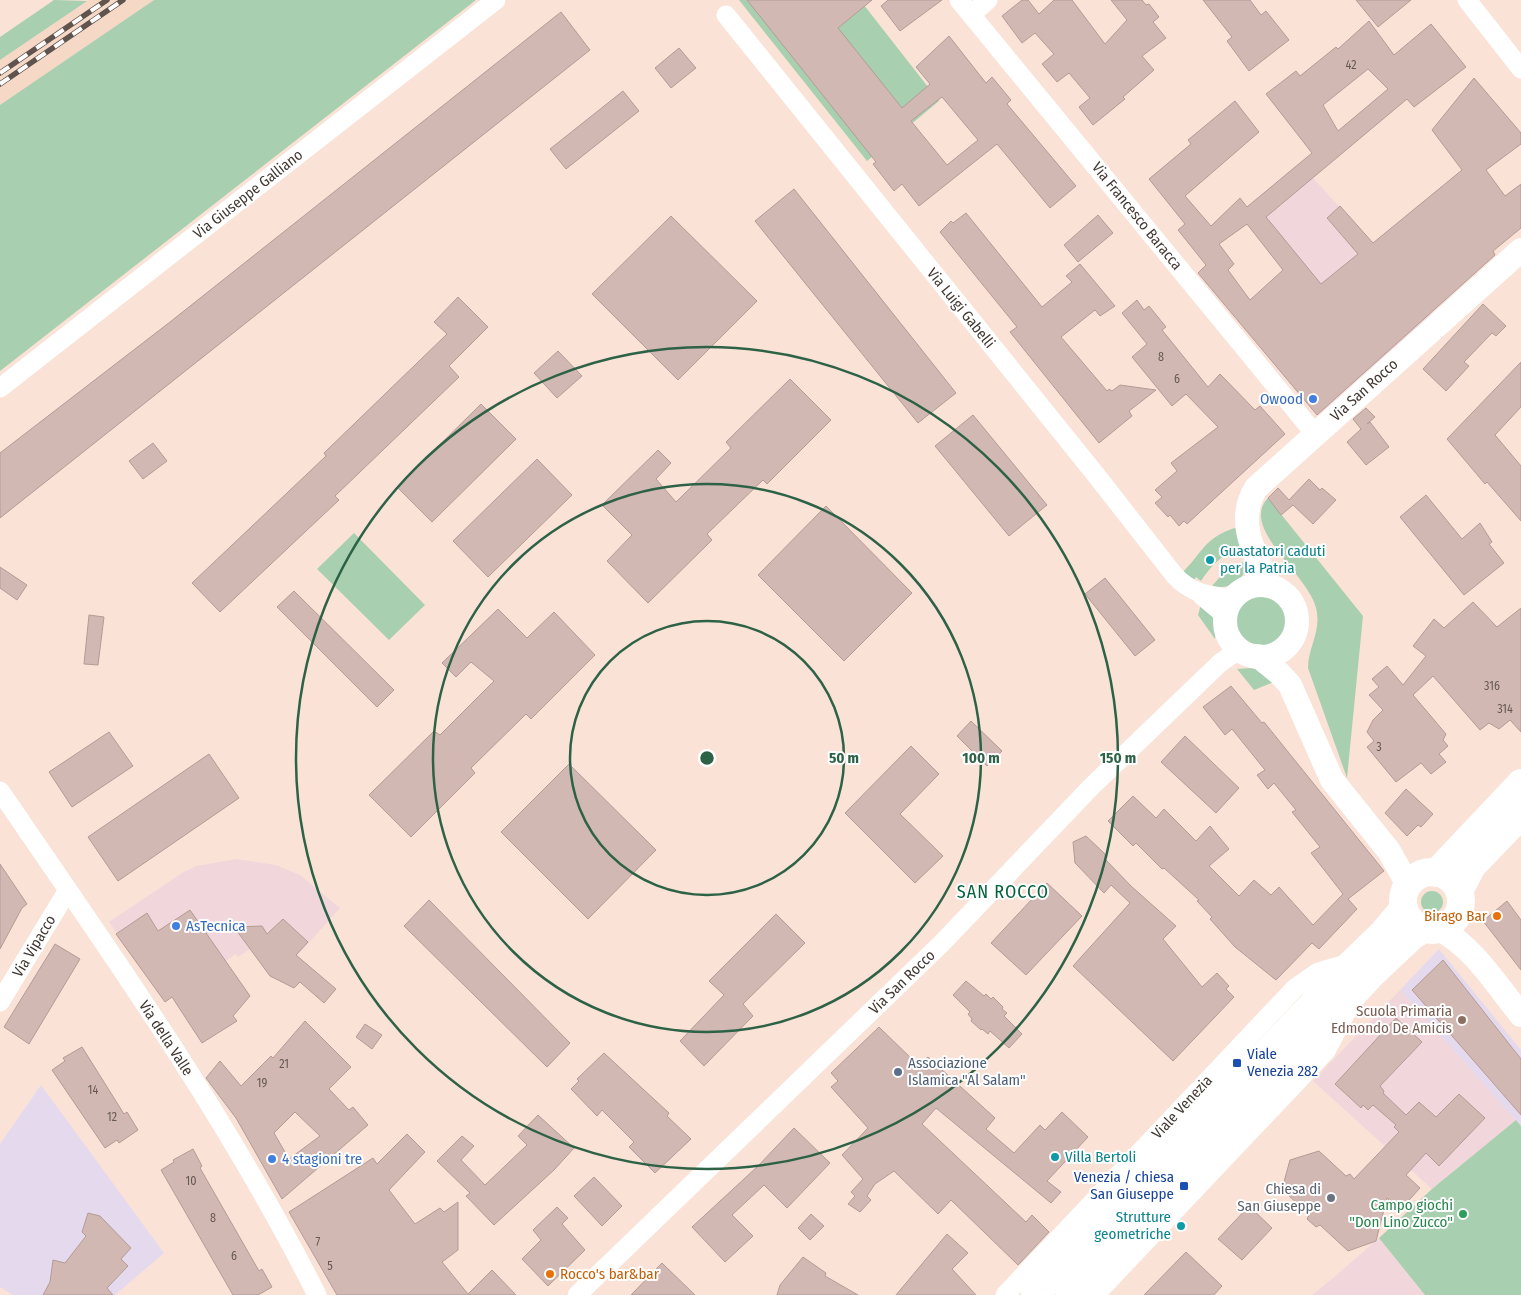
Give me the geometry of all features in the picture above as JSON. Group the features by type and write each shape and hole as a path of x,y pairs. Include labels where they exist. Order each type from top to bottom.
{"main road":[{"name":"Viale Venezia","path":"1440,925 1460,902 1458,891 1472,866 1495,842 1516,799"},
{"name":"Viale Venezia","path":"1035,1295 1353,962 1383,933 1417,885 1516,799"},
{"path":"1440,925 1412,922 1417,885 1447,877 1458,891"},
{"path":"1070,1295 1358,990 1412,936 1440,925"}],"street":[{"name":"Via Giuseppe Galliano","path":"0,388 496,0"},
{"name":"Via Francesco Baracca","path":"959,0 1315,434"},
{"path":"971,15 988,0"},
{"path":"1467,0 1521,69"},
{"name":"Via Luigi Gabelli","path":"726,15 1182,584 1201,595 1244,597"},
{"name":"Via San Rocco","path":"1244,597 1252,550 1246,513 1252,494 1261,481 1521,250"},
{"path":"1290,685 1289,660 1292,639 1296,629 1294,607 1280,590 1244,597 1226,626 1244,650 1279,673 1290,685 1332,780 1417,885"},
{"path":"1244,650 1277,653 1292,639"},
{"name":"Via San Rocco","path":"577,1295 941,944 1091,786 1220,663 1244,650"},
{"name":"Viale Venezia","path":"1516,799 1521,768"},
{"name":"Via della Valle","path":"0,791 68,890 221,1125 262,1194 317,1295"},
{"path":"1495,842 1521,836"},
{"name":"Via Vipacco","path":"0,1002 68,890"},
{"path":"1440,925 1466,949 1521,1016"},
{"name":"Viale Venezia","path":"1005,1295 1295,988 1318,972 1353,962"},
{"path":"1095,1295 1326,1051 1358,990"}],"shaded area":[{"path":"88,0 154,0 0,105 0,60"},
{"path":"1299,163 1373,243 1431,315 1317,415 1255,339 1243,328 1295,287 1239,213"},
{"path":"236,859 276,865 300,875 340,908 289,965 271,978 250,949 238,957 236,954 165,1002 109,922 182,873 196,866"},
{"name":"Scuola Primaria Edmondo De Amicis","path":"1439,949 1521,1050 1521,1126 1400,990"},
{"path":"1400,990 1516,1120 1432,1189 1313,1081"},
{"path":"41,1085 164,1253 115,1295 13,1295 0,1287 0,1144"},
{"path":"1379,1238 1425,1295 1312,1295 1333,1278"}],"green space":[{"path":"54,0 87,1 0,60 0,37"},
{"path":"154,0 476,0 0,371 0,105"},
{"path":"739,0 860,0 939,101 867,161"},
{"path":"1268,498 1363,616 1347,778 1308,668 1316,632 1316,608 1301,581 1268,537 1262,523 1261,510"},
{"path":"1238,527 1242,547 1230,552 1219,560 1201,581 1196,577 1182,596 1184,590 1172,580 1188,566 1207,544 1225,532"},
{"path":"354,533 425,605 389,640 317,569"},
{"path":"1246,561 1243,574 1236,583 1224,587 1211,587 1228,568"},
{"path":"1261,590 1273,592 1283,599 1290,609 1292,621 1290,633 1283,643 1273,650 1261,652 1249,650 1239,643 1232,633 1230,621 1232,609 1239,599 1249,592"},
{"path":"1202,601 1217,624 1215,639 1198,615"},
{"path":"1237,669 1257,669 1274,682 1254,690"},
{"path":"1432,891 1442,898 1443,902 1436,912 1432,913 1422,906 1421,902 1428,892"},
{"name":"Campo giochi \"Don Lino Zucco\"","path":"1516,1120 1521,1126 1521,1295 1425,1295 1379,1238 1432,1189"}],"building":[{"path":"747,0 872,0 838,28 902,108 930,84 916,67 949,36 986,83 992,77 1011,100 1007,104 1076,186 1050,208 997,144 919,206 902,184 894,191 873,164 876,162","holes":["942,97 978,140 947,165 911,121"]},
{"path":"888,0 942,0 900,31 881,6"},
{"path":"1022,0 1028,0 1039,14 1054,0 1072,0 1105,44 1127,20 1111,0 1142,0 1146,5 1149,4 1159,17 1153,22 1166,38 1142,56 1154,70 1123,97 1125,99 1093,125 1079,107 1090,98 1069,73 1057,82 1042,64 1054,54 1035,33 1022,43 1002,16"},
{"path":"1203,0 1250,0 1261,15 1266,11 1289,40 1249,71 1227,41 1232,37"},
{"path":"1356,0 1411,0 1378,27"},
{"path":"561,12 590,50 0,518 0,453 170,322"},
{"path":"1369,21 1394,55 1431,24 1466,67 1414,107 1407,99 1266,217 1321,284 1358,254 1327,218 1340,206 1373,243 1462,170 1432,130 1474,78 1521,133 1521,144 1486,170 1505,196 1521,184 1521,228 1493,251 1495,255 1317,415 1198,273 1206,265 1178,230 1185,224 1149,179 1191,144 1188,140 1235,101 1259,132 1185,196 1211,226 1240,198 1247,207 1312,153 1266,94 1296,71 1300,76 1336,47 1338,49","holes":["1368,69 1388,89 1338,131 1323,105","1247,224 1283,270 1250,300 1228,270 1234,264 1219,244"]},
{"path":"679,48 696,68 671,88 655,68"},
{"path":"623,91 639,111 566,169 550,149"},
{"path":"794,189 956,393 918,423 755,221"},
{"path":"966,213 1042,307 1072,282 1066,276 1080,264 1115,306 1100,316 1095,310 1061,337 1107,391 1109,389 1112,391 1120,385 1156,390 1129,411 1132,416 1099,443 1010,332 1017,327 940,232 951,221 953,223"},
{"path":"1098,215 1113,233 1078,262 1064,245"},
{"path":"671,216 757,301 678,380 592,294"},
{"path":"458,297 488,327 449,366 459,377 335,496 339,500 220,612 192,583 326,456 324,453 447,334 434,322"},
{"path":"1137,300 1144,310 1149,306 1166,327 1162,330 1208,387 1220,374 1255,410 1260,406 1285,434 1187,524 1184,521 1179,526 1170,515 1168,517 1155,503 1162,497 1155,490 1177,471 1171,463 1218,427 1186,394 1172,406 1132,357 1147,344 1122,313"},
{"path":"1483,304 1506,326 1496,336 1492,333 1464,362 1469,366 1446,391 1423,369"},
{"path":"558,351 582,376 557,398 534,373"},
{"path":"1521,362 1521,407 1495,435 1521,466 1521,521 1487,482 1485,484 1447,439"},
{"path":"790,379 831,420 767,484 763,480 707,534 712,540 648,603 607,561 632,535 602,505 658,450 671,463 656,479 676,502 731,448 726,442"},
{"path":"481,404 516,439 432,522 397,487"},
{"path":"1366,408 1375,417 1367,424 1370,422 1389,447 1366,465 1347,442 1361,429 1353,419"},
{"path":"973,415 1047,505 1009,536 935,446"},
{"path":"153,443 167,461 143,479 129,461"},
{"path":"537,459 572,495 488,577 453,541"},
{"path":"1309,479 1320,490 1322,488 1336,500 1313,524 1293,505 1281,515 1268,498 1278,488 1289,500"},
{"path":"1426,495 1462,539 1480,523 1492,542 1489,544 1504,563 1464,595 1400,517"},
{"path":"826,506 912,593 844,661 758,575"},
{"path":"0,567 27,585 17,600 0,588"},
{"path":"1105,578 1155,640 1135,656 1085,594"},
{"path":"294,591 394,690 377,707 277,607"},
{"path":"1473,602 1497,627 1521,608 1521,732 1510,720 1499,729 1489,723 1480,730 1433,676 1413,695 1446,734 1443,740 1448,746 1439,754 1446,762 1431,774 1421,763 1396,782 1367,747 1374,741 1367,732 1373,720 1383,710 1369,695 1379,687 1372,679 1387,666 1403,685 1426,656 1413,646 1434,619 1444,628"},
{"path":"498,609 527,638 554,612 595,655 531,719 526,714 471,768 475,773 411,837 369,795 434,731 440,735 494,681 471,662 456,677 442,663"},
{"path":"89,615 104,617 98,665 84,664"},
{"path":"1231,686 1262,723 1264,722 1384,871 1348,899 1357,909 1319,949 1312,943 1276,980 1235,947 1210,919 1212,917 1197,901 1199,900 1164,868 1162,869 1136,843 1133,846 1108,821 1133,796 1156,818 1164,809 1196,841 1210,826 1229,849 1209,866 1239,896 1254,880 1271,895 1279,887 1313,925 1343,894 1311,853 1320,847 1292,812 1296,810 1274,783 1268,789 1257,775 1265,770 1232,729 1225,735 1203,707"},
{"path":"971,721 1002,751 987,766 957,736"},
{"path":"109,732 133,766 72,807 49,772"},
{"path":"1185,736 1239,788 1216,813 1161,762"},
{"path":"911,746 939,774 900,814 943,856 915,883 845,813"},
{"path":"209,754 239,798 118,881 88,837"},
{"path":"569,764 656,850 588,919 501,832"},
{"path":"1406,789 1433,814 1421,827 1418,825 1407,836 1385,813"},
{"path":"1086,836 1105,854 1105,859 1131,886 1176,926 1163,939 1202,987 1217,973 1229,986 1226,989 1234,997 1173,1061 1073,966 1130,903 1111,885 1104,893 1075,863 1073,842"},
{"path":"0,864 27,904 22,908 0,949"},
{"path":"1047,883 1082,916 1026,975 991,943"},
{"path":"429,900 570,1043 547,1067 404,926"},
{"path":"1507,901 1521,920 1521,970 1483,921"},
{"path":"190,910 250,996 233,1016 237,1021 202,1043 172,997 165,1002 116,934 147,913 158,931"},
{"path":"776,914 805,943 743,1004 753,1016 704,1066 680,1041 724,995 709,981"},
{"path":"283,919 308,942 296,955 336,989 324,1003 300,982 294,988 270,976 234,927 262,926 267,934"},
{"path":"55,944 80,959 29,1044 4,1027"},
{"name":"Scuola Primaria Edmondo De Amicis","path":"1443,960 1521,1059 1521,1115 1412,990"},
{"path":"966,981 984,996 986,994 991,999 993,997 1007,1013 1004,1016 1022,1034 1009,1048 990,1031 988,1034 971,1021 972,1019 968,1014 970,1012 953,995"},
{"path":"1396,1018 1422,1042 1380,1086 1384,1091 1383,1093 1406,1115 1419,1102 1436,1117 1459,1094 1485,1118 1439,1166 1426,1153 1406,1175 1420,1188 1400,1210 1387,1198 1376,1241 1348,1251 1320,1225 1316,1227 1307,1219 1309,1215 1282,1189 1290,1160 1319,1151 1346,1176 1350,1174 1354,1179 1399,1132 1394,1127 1396,1125 1373,1105 1368,1110 1363,1105 1361,1108 1335,1084"},
{"path":"305,1021 351,1067 329,1089 349,1110 353,1107 368,1125 282,1199 236,1118 206,1078 220,1061 241,1086 271,1056 273,1058","holes":["295,1112 320,1136 289,1159 274,1133"]},
{"path":"365,1024 382,1035 372,1049 356,1037"},
{"path":"879,1027 918,1065 928,1057 995,1118 986,1129 1014,1153 1040,1125 1045,1130 1062,1112 1088,1137 1047,1181 1061,1192 1051,1203 936,1108 922,1124 1026,1222 1032,1215 1049,1232 1018,1265 951,1200 938,1214 894,1171 875,1184 867,1196 871,1200 860,1212 848,1204 855,1196 851,1192 863,1179 842,1155 868,1128 831,1087 838,1081 831,1073"},
{"path":"82,1047 124,1114 127,1112 138,1130 119,1143 117,1140 105,1148 52,1070 65,1061 63,1058"},
{"path":"604,1053 669,1113 667,1116 691,1139 655,1173 629,1147 634,1142 602,1110 597,1116 571,1089 579,1081 577,1079"},
{"path":"538,1115 574,1148 554,1170 494,1225 466,1196 470,1193 437,1161 462,1136 474,1146 461,1160 485,1185 527,1145 518,1136"},
{"path":"794,1128 830,1163 787,1208 764,1185 732,1215 753,1236 725,1262 692,1227 758,1166"},
{"path":"407,1134 425,1152 389,1190 415,1224 440,1208 444,1212 458,1202 458,1250 442,1262 468,1294 492,1270 516,1295 337,1295 289,1212 373,1158 377,1164"},
{"path":"193,1149 202,1166 200,1168 259,1271 262,1269 272,1287 258,1295 233,1295 161,1170 174,1162 173,1160"},
{"path":"594,1177 622,1206 602,1226 574,1196"},
{"path":"1249,1206 1272,1228 1242,1260 1218,1239"},
{"path":"557,1207 568,1218 562,1224 585,1250 548,1286 522,1259 541,1240 533,1230"},
{"path":"88,1213 100,1216 131,1248 121,1259 128,1266 107,1288 113,1295 43,1295 50,1282 53,1260 65,1263 86,1236 82,1232"},
{"path":"811,1214 824,1226 810,1240 798,1228"},
{"path":"947,1234 968,1253 952,1269 976,1295 896,1295"},
{"path":"1186,1252 1222,1286 1214,1295 1144,1295"},
{"path":"803,1257 826,1273 825,1276 858,1295 777,1295 780,1285"},
{"path":"662,1263 695,1295 631,1295"}],"railway":[{"path":"0,73 107,0"},
{"path":"0,84 123,0"}],"place":[{"name":"Owood","path":"1313,399"},
{"name":"Guastatori caduti per la Patria","path":"1210,560"},
{"name":"Birago Bar","path":"1497,916"},
{"name":"AsTecnica","path":"176,926"},
{"name":"Scuola Primaria Edmondo De Amicis","path":"1462,1020"},
{"name":"Viale Venezia 282","path":"1237,1063"},
{"name":"Associazione Islamica \"Al Salam\"","path":"898,1072"},
{"name":"Villa Bertoli","path":"1055,1157"},
{"name":"4 stagioni tre","path":"272,1159"},
{"name":"Venezia / chiesa San Giuseppe","path":"1184,1186"},
{"name":"Chiesa di San Giuseppe","path":"1331,1198"},
{"name":"Campo giochi \"Don Lino Zucco\"","path":"1463,1214"},
{"name":"Strutture geometriche","path":"1181,1226"},
{"name":"Rocco's bar&bar","path":"550,1274"}],"district":[{"name":"SAN ROCCO","path":"1003,892"}]}
